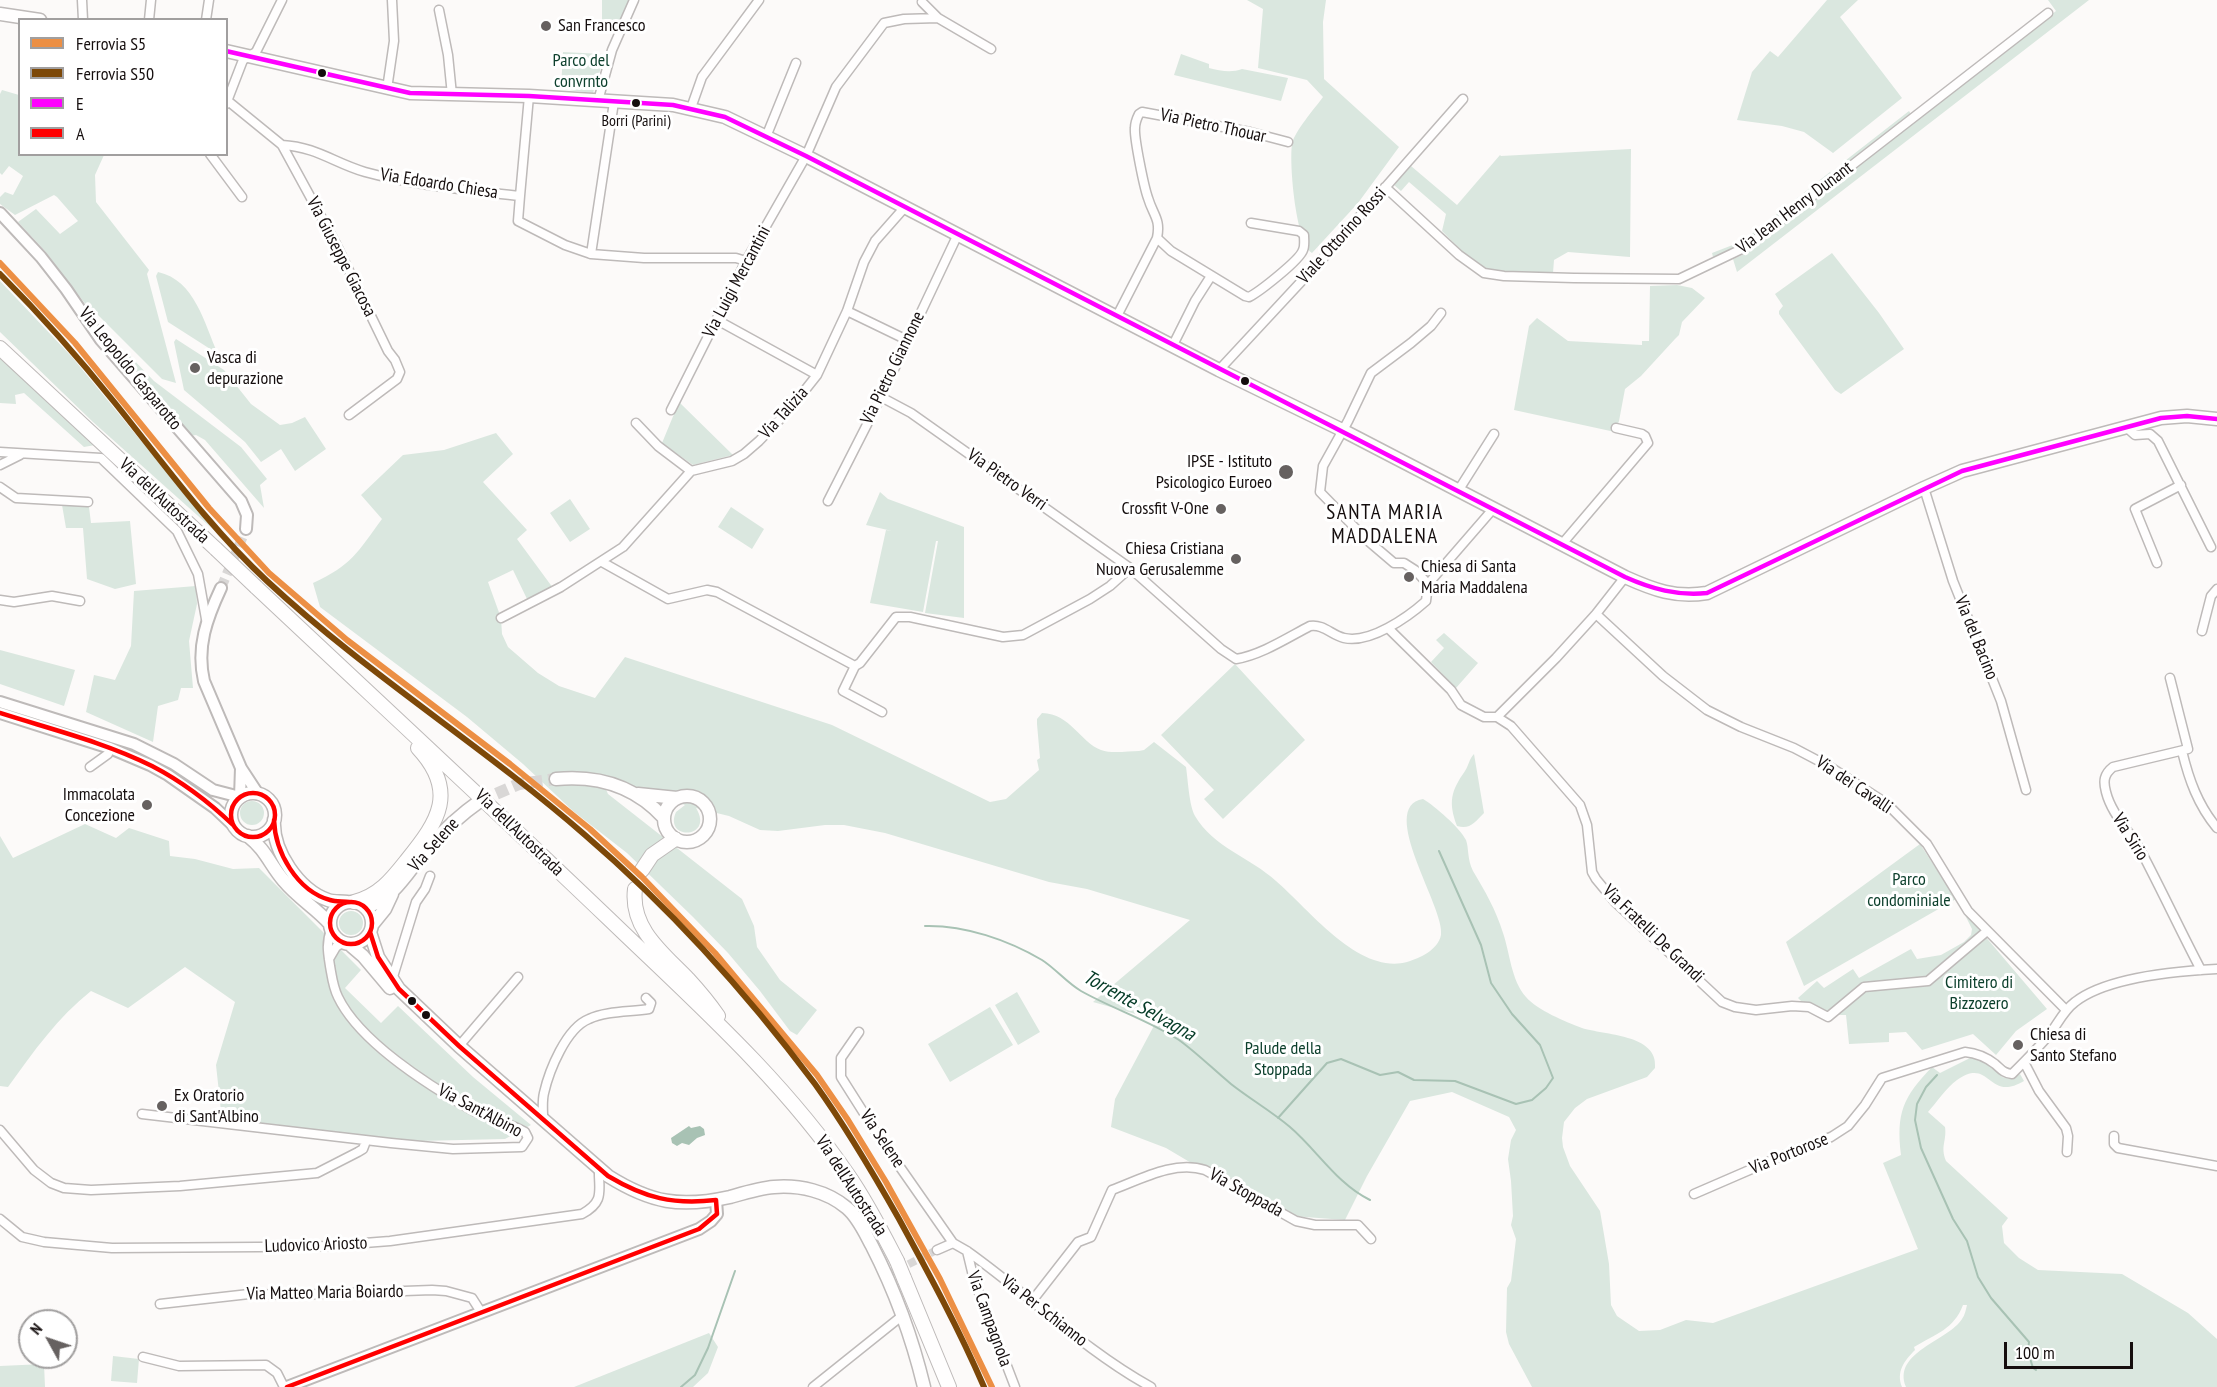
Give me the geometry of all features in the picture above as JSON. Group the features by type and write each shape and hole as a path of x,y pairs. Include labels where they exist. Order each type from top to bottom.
{"highway":[{"name":"Via dell'Autostrada","path":"0,348 502,817 778,1086 813,1127 849,1176 897,1261 949,1387"},
{"path":"353,678 367,700 413,743 430,763 439,782 441,797 438,815 429,833 390,881 375,894 356,904"},
{"path":"642,870 652,855 675,839"},
{"path":"636,889 635,902 638,916 649,938 705,998 734,1041"}],"main road":[{"path":"0,14 27,18"},
{"path":"228,52 411,93 529,96 614,102 691,108 725,117 806,156 1625,577 1663,593 1688,596 1707,593 1924,488 1978,466 2161,418 2217,418"},
{"path":"555,779 579,778 603,781 638,794 677,798 684,796 698,799 708,809 710,824 708,830 697,840 685,843 675,839 666,829 664,818 667,808 677,798"},
{"path":"459,1046 448,1041 418,1016 383,981 363,956 338,939 319,912 282,880 264,850 237,830 231,819 232,807 240,797 252,793 269,801 274,813 274,837 281,854 302,881 328,899 356,904 372,919 371,928 375,950 392,980 459,1046 599,1167 630,1190 656,1200 680,1203 716,1200 773,1187 800,1188 827,1194 849,1209 863,1229 887,1275 914,1346 924,1387"},
{"path":"638,794 664,818"},
{"name":"Via Selene","path":"356,904 381,901 392,892 450,825 480,801"},
{"path":"248,836 261,835 267,831 274,820"},
{"name":"Via Selene","path":"371,928 391,900 392,892"},
{"path":"331,927 331,918 337,907 356,904"},
{"path":"346,943 362,941 371,928"}],"street":[{"path":"82,0 83,18"},
{"path":"149,18 151,0"},
{"path":"206,18 209,0"},
{"path":"228,99 243,60 256,52 282,0"},
{"path":"387,89 394,41 392,0"},
{"path":"598,101 612,50 634,0"},
{"path":"691,108 700,82 759,0"},
{"path":"921,2 938,18 991,49"},
{"path":"439,10 453,95"},
{"name":"Via Jean Henry Dunant","path":"1385,188 1460,255 1484,273 1504,276 1679,279 1748,246 2048,13"},
{"name":"Via Luigi Mercantini","path":"672,410 746,261 806,156 836,87 884,23 904,19 938,18"},
{"path":"766,136 796,63"},
{"path":"520,196 529,96"},
{"name":"Viale Ottorino Rossi","path":"1219,370 1463,99"},
{"path":"591,254 614,102"},
{"name":"Via Giuseppe Giacosa","path":"228,103 282,145 341,254 400,372 398,379 350,415"},
{"name":"Via Pietro Thouar","path":"1157,238 1159,228 1157,218 1148,200 1135,129 1139,114 1142,112 1186,119 1288,142"},
{"name":"Via Edoardo Chiesa","path":"282,145 304,147 363,171 396,179 431,186 520,196 518,221 565,245 591,254 644,258 736,258 746,261"},
{"path":"211,156 242,197"},
{"name":"Via Talizia","path":"691,471 732,461 744,454 790,409 817,375 875,241 905,207"},
{"name":"Via Leopoldo Gasparotto","path":"0,213 41,257 101,340 241,501 247,515 246,529"},
{"path":"1117,316 1157,238 1171,251 1249,297 1284,271 1303,251 1304,236 1299,231 1251,223"},
{"name":"Via Pietro Giannone","path":"828,501 881,397 958,234"},
{"path":"1173,345 1195,301 1211,276"},
{"path":"846,311 907,340"},
{"path":"1428,584 1415,570 1404,563 1394,563 1367,540 1320,492 1323,466 1371,373 1431,326 1441,313"},
{"path":"717,320 817,375"},
{"name":"Via Pietro Verri","path":"881,397 911,413 1130,568 1221,649 1236,659 1260,651 1310,626 1318,625 1343,638 1358,638 1388,628"},
{"path":"501,618 548,595 623,547 691,471 658,446 636,423"},
{"path":"2126,427 2135,435 2150,434 2156,438 2211,547"},
{"path":"1562,544 1648,443 1642,434 1616,428"},
{"path":"1458,491 1494,434"},
{"path":"0,452 101,458 177,531 198,574 207,619"},
{"path":"0,465 21,454"},
{"path":"2157,562 2135,509 2181,485"},
{"path":"0,487 16,498 88,502"},
{"name":"Via del Bacino","path":"1924,488 1955,588 2001,701 2026,790"},
{"path":"1493,509 1428,584 1426,600 1411,615 1388,628 1451,690 1461,705 1484,717 1497,717 1556,658 1596,614 1625,577"},
{"path":"602,562 668,599 707,590 717,592 855,666"},
{"path":"882,712 843,691 855,666 860,663 896,617 910,617 1003,638 1023,635 1110,586 1130,568"},
{"path":"221,588 207,619 201,654 204,681 241,768 258,794"},
{"path":"2202,631 2211,596 2217,589"},
{"path":"0,600 14,602 52,596 80,601"},
{"name":"Via dei Cavalli","path":"1596,614 1663,676 1707,710 1799,750 1886,803 1927,844 1968,911 2066,1010"},
{"path":"2170,678 2188,749 2182,751 2190,782 2204,813 2217,828"},
{"path":"0,702 134,744 174,764 213,790 240,797 241,768"},
{"path":"0,713 110,748 168,775 215,808 233,825"},
{"name":"Via Fratelli De Grandi","path":"1497,717 1511,726 1580,805 1587,825 1592,872 1596,879 1615,902 1722,1002 1756,1011 1792,1006 1809,1007 1828,1017 1864,987 1928,981 1986,931"},
{"path":"90,767 108,754 110,748"},
{"name":"Via Sirio","path":"2182,751 2113,767 2107,771 2104,778 2114,812 2142,853 2201,970"},
{"path":"392,980 416,902 430,876"},
{"name":"Via Sant'Albino","path":"142,1114 453,1149 522,1147 528,1138 525,1132 518,1127 471,1110 386,1052 351,1019 335,991 327,944 331,927"},
{"path":"329,960 334,950 346,943"},
{"path":"384,968 391,967 398,961"},
{"path":"2067,1152 2066,1128 2038,1091 2024,1062 2049,1034 2066,1010 2076,1000 2131,979 2217,969"},
{"path":"459,1046 518,977"},
{"path":"543,1117 543,1095 555,1062 567,1039 579,1025 588,1019 602,1015 649,1010 651,1003 646,998"},
{"name":"Via Selene","path":"859,1032 841,1058 841,1077 879,1137 953,1243"},
{"name":"Via Portorose","path":"1694,1194 1831,1137 1848,1126 1882,1078 1895,1072 1965,1052 1975,1053 1993,1062 2004,1073 2012,1074 2024,1062"},
{"path":"0,1130 34,1170 51,1183 64,1188 91,1190 180,1186 318,1173 363,1149 366,1141"},
{"path":"2114,1136 2114,1144 2118,1148 2217,1166"},
{"name":"Via Stoppada","path":"1032,1301 1078,1242 1091,1237 1112,1190 1173,1168 1192,1166 1205,1170 1296,1221 1315,1226 1358,1225 1371,1239"},
{"name":"Ludovico Ariosto","path":"0,1219 22,1237 44,1242 112,1248 326,1246 390,1241 582,1214 598,1203 599,1167"},
{"path":"143,1357 179,1366 266,1365 277,1373 285,1387 699,1229 717,1214 716,1200"},
{"path":"937,1250 953,1243"},
{"name":"Via Per Schianno","path":"953,1243 967,1251 1096,1352 1150,1387"},
{"name":"Via Campagnola","path":"967,1251 974,1280 1015,1387"},
{"name":"Via Matteo Maria Boiardo","path":"160,1304 249,1294 293,1295 432,1290 472,1298 481,1312"},
{"path":"813,1387 903,1315"},
{"path":"1096,1352 1137,1387"}],"green space":[{"path":"602,0 630,0 615,29 602,27"},
{"path":"1247,0 1326,0 1323,22 1324,79 1399,147 1358,203 1312,253 1306,246 1298,220 1291,154 1294,139 1323,97 1307,80 1258,68 1263,9"},
{"path":"1827,0 1858,0 1840,17 1902,98 1833,153 1804,132 1782,126 1737,120 1752,72 1770,51 1778,57"},
{"path":"2048,0 2089,0 1737,272 1733,259 1749,252 2056,11"},
{"name":"Parco del convrnto","path":"563,52 603,54 593,93 561,89"},
{"path":"1181,54 1209,64 1209,68 1213,69 1230,71 1242,69 1288,78 1281,101 1174,75"},
{"path":"2,90 18,95 18,156 104,156 95,175 96,202 149,270 147,274 176,383 162,379 97,314 98,312 86,305 45,251 18,222 36,209 60,234 78,221 57,197 54,195 15,215 0,204 0,197 5,192 13,195 23,176 9,166 2,175 0,173 0,94"},
{"path":"1909,111 1911,114 1843,167 1841,164"},
{"path":"1631,149 1630,257 1568,252 1554,260 1553,273 1519,274 1494,271 1480,265 1442,231 1446,214 1409,182 1401,191 1394,185 1411,166 1457,205 1500,155"},
{"path":"1830,172 1832,175 1745,243 1713,257 1712,253 1743,241"},
{"path":"1832,253 1904,349 1841,394 1835,390 1779,314 1783,306 1775,294"},
{"path":"158,272 171,277 190,293 203,317 218,354 168,322 156,276"},
{"path":"0,281 72,357 216,532 93,422 0,332"},
{"path":"1677,285 1692,288 1705,298 1682,322 1679,335 1641,376 1625,389 1615,432 1514,410 1529,326 1537,318 1568,341 1642,345 1642,341 1649,341 1650,286"},
{"path":"176,339 224,370 251,404 280,425 305,417 326,449 295,471 281,449 261,462 245,442 184,390 174,342"},
{"path":"129,355 154,381 241,447 267,479 260,485 264,508 205,440 196,435 190,436 126,361"},
{"path":"0,357 95,445 84,447 24,393 15,395 16,404 0,403"},
{"path":"679,402 733,455 693,465 662,443"},
{"name":"Palude della Stoppada","path":"496,433 513,454 483,482 527,530 517,539 553,588 528,601 513,570 488,582 501,618 502,634 508,647 538,673 559,686 595,698 625,657 832,725 990,802 1006,799 1039,770 1037,719 1042,713 1068,723 1087,741 1101,750 1139,751 1154,742 1186,767 1193,811 1212,836 1266,873 1352,949 1370,959 1389,963 1407,962 1423,956 1436,945 1441,935 1440,922 1434,904 1409,839 1407,820 1410,806 1423,799 1434,807 1453,824 1466,840 1471,867 1497,916 1514,975 1526,997 1544,1011 1582,1028 1639,1042 1648,1048 1654,1057 1655,1068 1647,1077 1587,1099 1575,1108 1564,1122 1562,1138 1570,1166 1600,1211 1609,1264 1611,1305 1617,1316 1639,1331 1660,1330 1686,1320 1713,1323 1918,1249 1883,1163 1901,1155 1900,1128 1904,1106 1922,1078 1932,1067 1940,1073 1974,1056 1991,1064 2002,1077 2012,1079 2020,1074 2024,1081 2003,1087 1977,1073 1968,1074 1953,1083 1928,1112 1945,1127 1946,1161 2008,1218 2002,1226 2004,1243 2019,1258 2038,1270 2122,1274 2188,1313 2217,1339 2217,1387 1906,1387 1904,1375 1907,1365 1924,1348 1955,1327 1965,1314 1967,1305 1963,1305 1955,1320 1914,1347 1915,1350 1904,1363 1901,1372 1902,1387 1532,1387 1509,1344 1506,1332 1507,1288 1511,1281 1516,1239 1511,1225 1513,1216 1508,1159 1511,1140 1516,1130 1509,1117 1452,1092 1410,1101 1345,1220 1279,1215 1166,1148 1111,1127 1115,1099 1157,1020 1093,1002 1190,920 1087,889 1049,882 885,833 844,825 778,831 760,830 729,816 696,808 700,818 699,826 695,831 682,832 676,828 674,821 676,812 685,805 619,781 604,785 608,794 742,899 754,926 757,947 780,980 817,1010 797,1035 790,1031 728,953 627,853 573,811 523,764 467,717 320,607 313,583 337,570 353,557 382,519 361,495 403,455 444,450"},
{"path":"880,492 888,499 964,527 964,618 925,613 938,541 936,541 923,612 870,603 886,530 892,531 866,525"},
{"path":"570,499 590,529 570,542 550,513"},
{"path":"62,505 89,507 91,523 130,521 136,584 115,589 87,579 83,528 66,528"},
{"path":"731,507 764,529 752,549 718,527"},
{"path":"196,586 197,604 189,641 193,688 181,688 178,700 158,706 153,742 86,712 94,675 115,680 131,646 134,591"},
{"path":"1444,633 1478,663 1456,688 1431,662 1444,648 1436,640"},
{"path":"0,650 75,670 64,706 0,684"},
{"path":"1235,664 1305,740 1223,819 1204,799 1214,790 1161,735"},
{"path":"1474,754 1484,813 1472,824 1465,827 1457,826 1452,810 1452,797"},
{"path":"252,801 257,802 263,808 263,818 257,824 252,825 247,824 241,818 240,813 241,808 247,802"},
{"path":"85,824 116,838 129,828 169,841 170,856 195,859 233,869 259,868 361,970 345,988 381,1023 398,1006 473,1077 531,1125 505,1139 418,1141 222,1120 216,1065 235,1002 185,967 128,1008 91,991 57,1024 8,1087 0,1086 0,836 13,858"},
{"name":"Parco condominiale","path":"1920,844 1956,899 1804,986 1786,942"},
{"path":"351,911 356,912 362,918 362,928 356,934 351,935 346,934 340,928 339,923 340,918 346,912"},
{"path":"1967,914 1980,931 1979,934 1927,979 1863,985 1826,1014 1803,1003 1798,998 1817,981 1824,988 1853,969 1859,978 1911,949 1917,959 1941,955 1964,942 1971,935 1972,929 1965,915"},
{"name":"Cimitero di Bizzozero","path":"1984,935 2047,1009 2016,1031 1996,1055 1973,1034 1922,1050 1906,1032 1889,1033 1889,1042 1849,1044 1846,1015 1835,1015 1865,989 1919,985"},
{"path":"1017,992 1040,1032 1018,1045 995,1005"},
{"path":"990,1007 1013,1045 950,1082 928,1044"},
{"path":"709,1333 718,1347 708,1373 693,1387 574,1387"},
{"path":"113,1356 139,1359 137,1383 111,1381"},
{"path":"18,1365 18,1369 44,1369 45,1387 0,1387 0,1366"}],"shaded area":[{"path":"689,1126 691,1128 700,1126 704,1129 705,1135 689,1145 682,1143 677,1146 672,1143 671,1138"}],"waterway":[{"path":"1278,1118 1327,1063 1341,1059 1380,1075 1398,1072 1414,1080 1455,1081 1516,1104 1532,1100 1546,1088 1553,1078 1540,1045 1512,1014 1491,983 1481,945 1439,851"},
{"name":"Torrente Selvagna","path":"925,926 971,931 1015,946 1042,960 1081,991 1179,1040 1231,1084 1290,1127 1337,1176 1370,1200"},
{"path":"1937,1075 1926,1087 1917,1104 1915,1120 1921,1148 1953,1219 1967,1241 1978,1277 1991,1298 2029,1342 2028,1352 2033,1368 2036,1370"},
{"path":"681,1387 695,1375 708,1348 735,1271"}],"tunnel":[{"path":"221,588 246,529"},
{"path":"480,801 519,784 556,779"},
{"path":"887,1275 937,1250"}],"rail line":[{"name":"S5","path":"0,263 75,343 209,508 269,573 347,640 510,764 590,829 642,877 715,953 817,1075 848,1120 886,1182 940,1279 992,1387"},
{"name":"S50","path":"0,274 88,370 188,495 246,561 305,615 546,802 585,835 647,892 707,954 790,1051 838,1117 899,1219 984,1387"}],"transit line":[{"name":"E","path":"228,51 410,93 529,96 673,105 725,117 806,156 1625,577 1665,591 1707,593 1962,471 2161,418 2187,416 2217,419"},
{"name":"A","path":"0,713 134,757 174,778 233,825"},
{"name":"A","path":"253,793 268,800 275,815 268,830 253,837 238,830 231,815 238,800 253,793"},
{"name":"A","path":"274,820 275,832 283,857 298,879 318,895 332,901 349,902"},
{"name":"A","path":"351,902 366,908 372,923 366,938 351,944 336,938 330,923 336,908 351,902"},
{"name":"A","path":"287,1387 699,1229 717,1214 716,1200 686,1201 660,1198 634,1190 608,1176 459,1046 399,989 378,957 370,932"}],"place":[{"name":"San Francesco","path":"546,26"},
{"name":"Borri (Parini)","path":"636,103"},
{"name":"Vasca di depurazione","path":"195,368"},
{"name":"IPSE - Istituto Psicologico Euroeo","path":"1286,472"},
{"name":"Crossfit V-One","path":"1221,509"},
{"name":"Chiesa Cristiana Nuova Gerusalemme","path":"1236,559"},
{"name":"Chiesa di Santa Maria Maddalena","path":"1409,577"},
{"name":"Immacolata Concezione","path":"147,805"},
{"name":"Chiesa di Santo Stefano","path":"2018,1045"},
{"name":"Ex Oratorio di Sant'Albino","path":"162,1106"}],"district":[{"name":"SANTA MARIA MADDALENA","path":"1385,525"}]}
